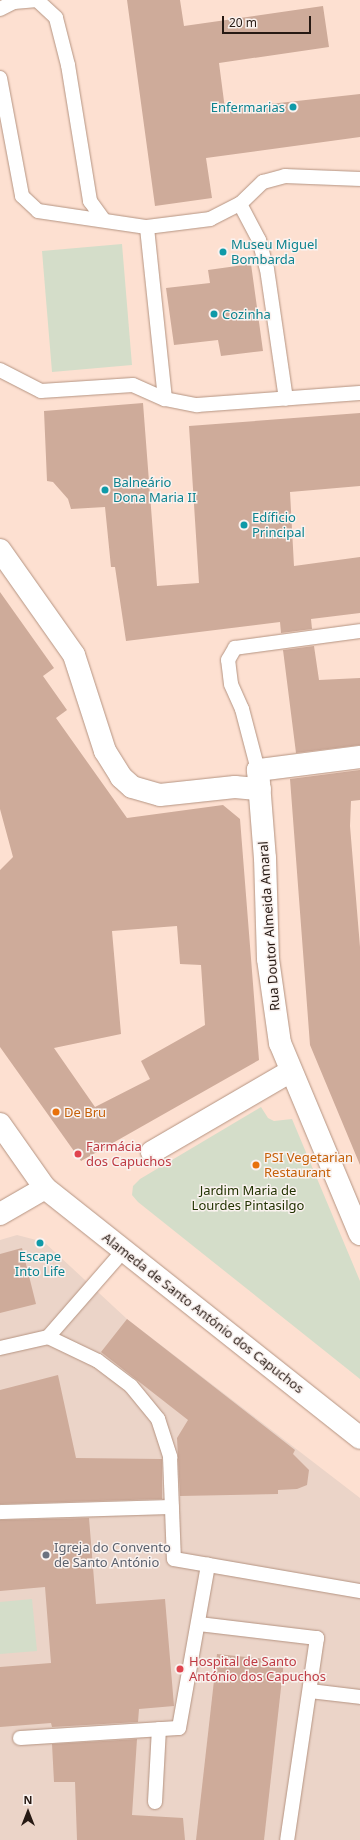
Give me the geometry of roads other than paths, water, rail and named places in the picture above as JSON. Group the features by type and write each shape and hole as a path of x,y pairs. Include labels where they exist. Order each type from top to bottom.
{"street":[{"path":"0,550 74,655 105,751 121,777 132,787 160,795 235,787 259,779 360,758"},
{"name":"Rua Doutor Almeida Amaral","path":"259,779 271,991 280,1043 360,1234"},
{"path":"152,1152 291,1071"},
{"name":"Alameda de Santo António dos Capuchos","path":"0,1124 45,1188 360,1438"},
{"path":"0,1214 45,1188"}],"lane":[{"path":"0,9 14,2 37,0 56,18 68,65 90,201 103,219"},
{"path":"0,78 22,196 38,211 147,226 210,219 240,204 263,182 285,176 360,180"},
{"path":"240,204 259,240 267,269 286,399"},
{"path":"147,226 166,399"},
{"path":"0,370 41,391 133,386 166,399 197,405 360,393"},
{"path":"259,779 242,709 231,684 228,660 235,648 360,631"},
{"path":"0,1348 48,1337 124,1250"},
{"path":"48,1337 98,1361 109,1369 131,1386 158,1419 170,1457 174,1559 360,1591"},
{"path":"0,1512 172,1507"},
{"path":"20,1738 179,1728 199,1624 208,1565"},
{"path":"199,1624 317,1638 287,1840"},
{"path":"310,1691 360,1697"},
{"path":"155,1802 159,1729"}],"place":[{"name":"Enfermarias","path":"293,107"},
{"name":"Museu Miguel Bombarda","path":"223,252"},
{"name":"Cozinha","path":"214,314"},
{"name":"Balneário Dona Maria II","path":"105,490"},
{"name":"Edíficio Principal","path":"244,525"},
{"name":"De Bru","path":"56,1112"},
{"name":"Farmácia dos Capuchos","path":"78,1154"},
{"name":"PSI Vegetarian Restaurant","path":"256,1165"},
{"name":"Escape Into Life","path":"40,1243"},
{"name":"Igreja do Convento de Santo António","path":"46,1555"},
{"name":"Hospital de Santo António dos Capuchos","path":"180,1669"}],"park label":[{"name":"Jardim Maria de Lourdes Pintasilgo","path":"248,1198"}]}
